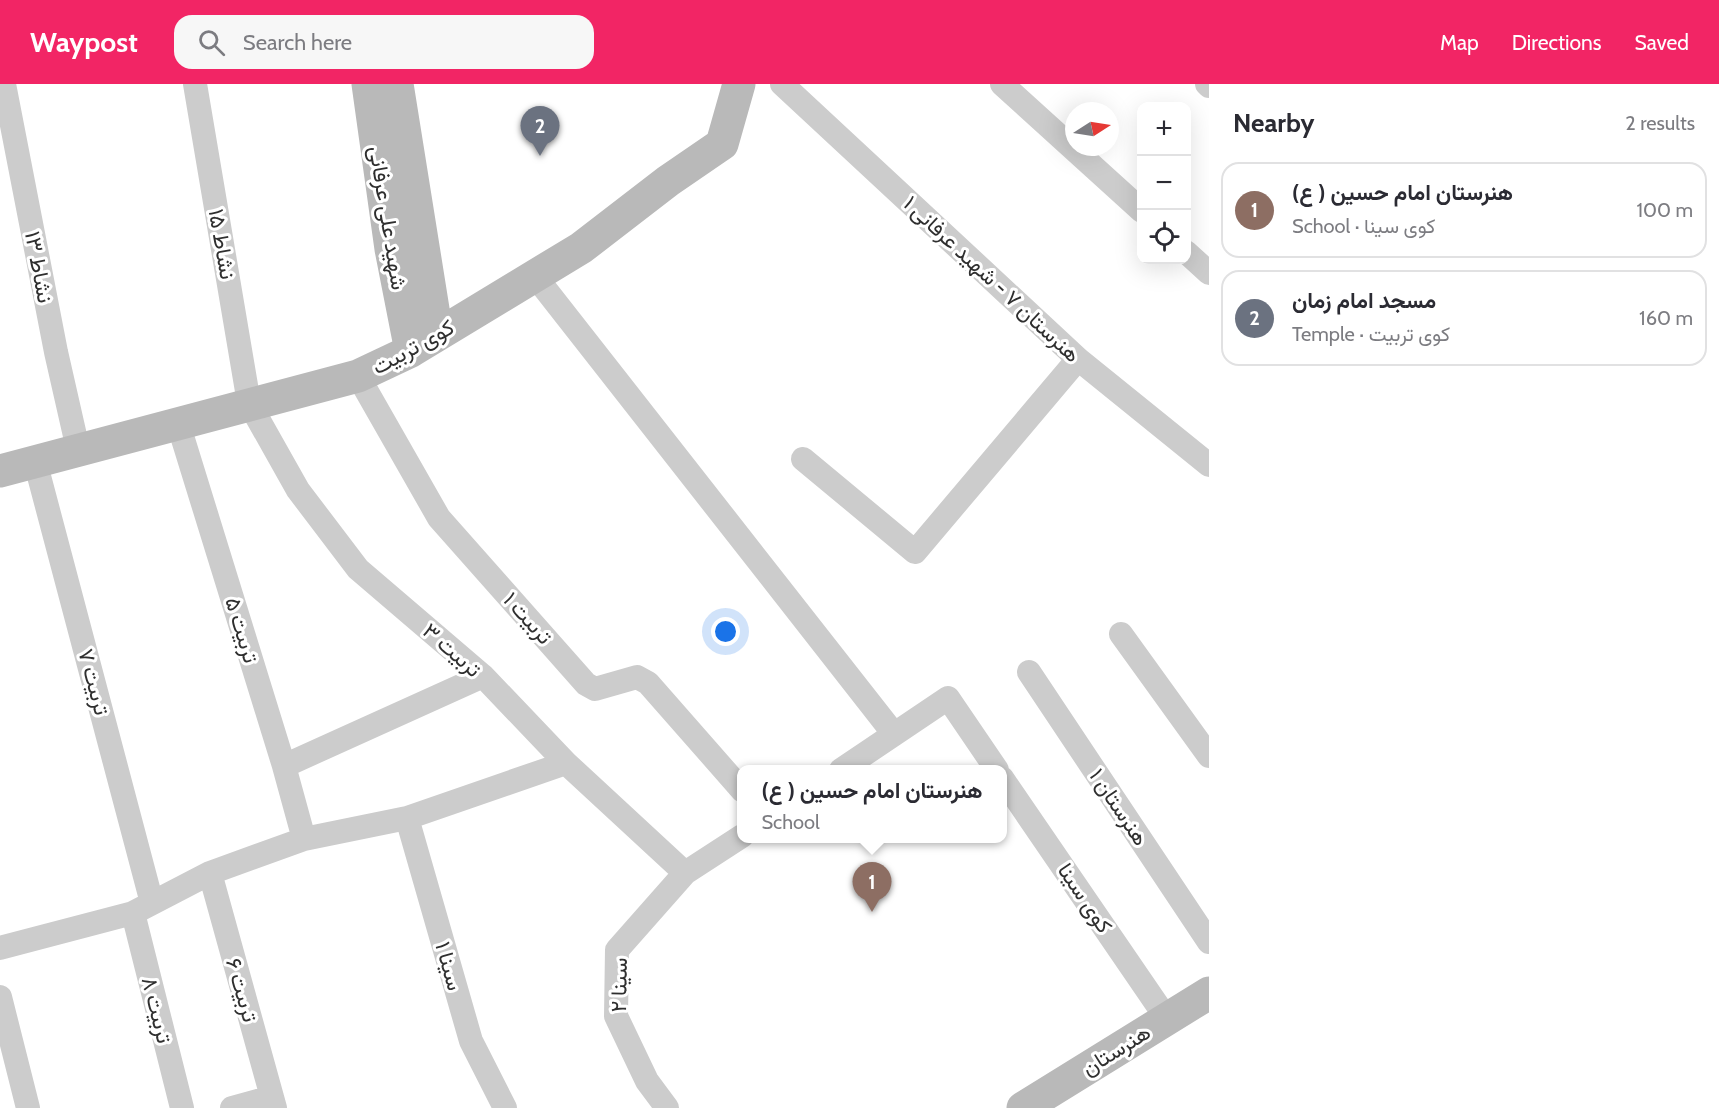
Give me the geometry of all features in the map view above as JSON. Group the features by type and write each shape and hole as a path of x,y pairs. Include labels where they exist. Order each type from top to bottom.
{"street":[{"name":"نشاط ۱۳","path":"4,84 54,340 78,449"},
{"name":"نشاط ۱۵","path":"195,84 249,404"},
{"name":"شهید علی عرفانی","path":"368,84 391,249 424,343"},
{"name":"شهید علی عرفانی","path":"397,84 424,343"},
{"name":"کوی تربیت","path":"0,471 358,376 424,343 581,248 668,181 722,144 739,84"},
{"name":"هنرستان ۷ - شهید عرفانی ۱","path":"782,84 1078,359 1209,465"},
{"path":"1002,84 1141,210"},
{"path":"1191,257 1209,273"},
{"path":"535,276 894,734"},
{"path":"802,459 915,552 1078,359"},
{"name":"تربیت ۱","path":"358,376 439,518 586,684 595,689 637,677 648,684 737,785"},
{"name":"تربیت ۳","path":"249,404 298,490 358,569 483,676 566,764 685,873"},
{"name":"تربیت ۵","path":"178,423 284,766 304,839"},
{"name":"تربیت ۷","path":"35,461 143,908"},
{"path":"1121,634 1209,756"},
{"name":"هنرستان ۱","path":"1029,672 1209,942"},
{"path":"284,766 483,676"},
{"path":"848,765 948,698 994,765"},
{"path":"0,948 143,908 210,873 304,839 407,818 566,764"},
{"name":"کوی سینا","path":"1007,785 1167,1019"},
{"name":"سینا ۱","path":"407,818 471,1041 505,1108"},
{"path":"685,873 737,839"},
{"name":"تربیت ۶","path":"210,873 273,1103"},
{"name":"سینا ۲","path":"667,1108 647,1081 616,1016 617,950 685,873"},
{"name":"تربیت ۸","path":"143,908 182,1108"},
{"name":"هنرستان","path":"1023,1108 1209,993"},
{"path":"0,997 28,1108"},
{"path":"231,1108 273,1103"}],"place":[{"name":"مسجد امام زمان","path":"540,156"},
{"name":"هنرستان امام حسین ( ع)","path":"872,912"}]}
